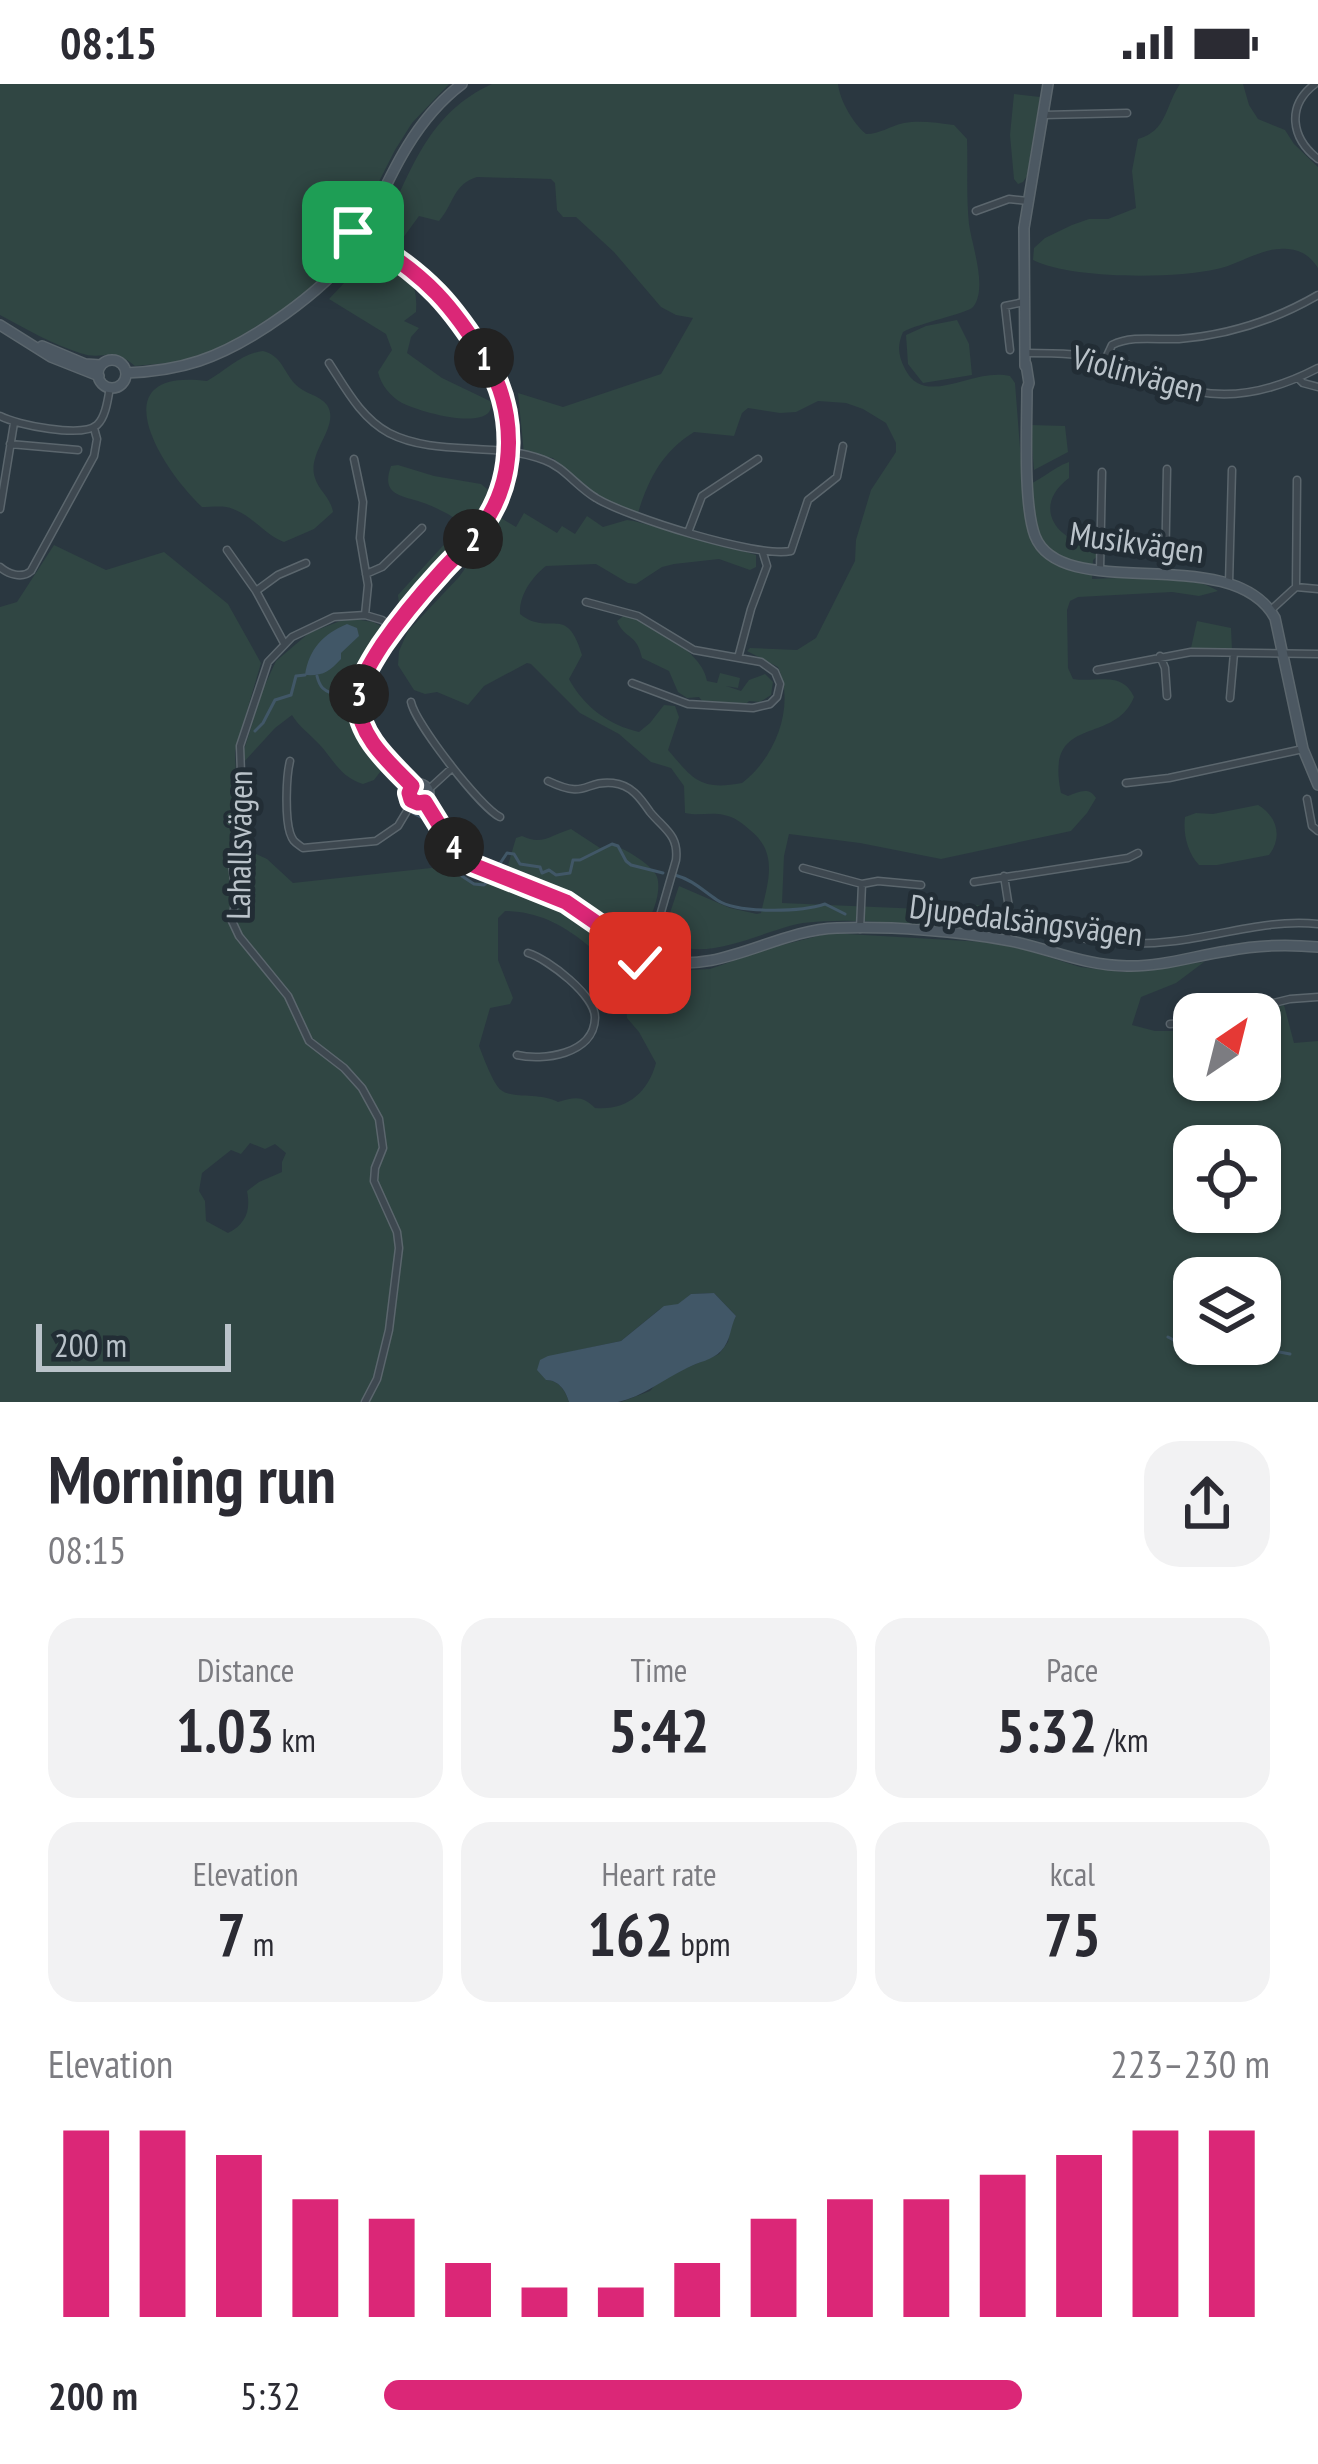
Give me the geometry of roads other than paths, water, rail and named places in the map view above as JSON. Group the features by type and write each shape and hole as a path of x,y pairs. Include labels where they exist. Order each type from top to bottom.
{"street":[{"path":"366,228 415,134 461,84"},
{"name":"Musikvägen","path":"1048,84 1023,244 1029,513 1037,542 1063,564 1228,584 1246,590 1271,610"},
{"path":"1315,84 1299,99 1294,125 1318,159"},
{"path":"1044,115 1126,113"},
{"path":"976,212 1009,199 1028,201"},
{"path":"366,228 372,243 425,280 446,302 472,338 505,402 508,453 499,496 481,529 394,628 363,678 358,706 361,721 370,739 412,786"},
{"path":"366,228 352,234 352,243 365,249 372,243"},
{"path":"126,374 174,369 233,345 320,289 356,248"},
{"path":"1106,359 1112,345 1124,340 1228,332 1256,325 1318,295"},
{"path":"1010,350 1005,306 1024,302"},
{"path":"0,325 51,357 100,371"},
{"name":"Violinvägen","path":"1026,358 1061,352 1106,359 1211,394 1245,393 1318,368"},
{"path":"117,360 126,374 122,384 110,387 103,384 100,371 107,361 117,360"},
{"path":"329,363 358,406 385,430 416,442 550,462 605,504 762,552 790,551 808,500 837,477 843,446"},
{"path":"1298,378 1318,387"},
{"path":"0,416 41,428 94,428 101,420 110,387"},
{"path":"0,509 14,423"},
{"path":"0,567 16,575 31,571 92,461 97,446 94,428"},
{"path":"10,444 79,451"},
{"path":"354,459 363,502 360,538 368,585 365,615"},
{"path":"688,532 702,496 758,459"},
{"path":"1165,574 1167,469"},
{"path":"1228,584 1232,470"},
{"path":"1100,570 1102,472"},
{"path":"1297,480 1296,586 1271,610 1303,749 1318,785"},
{"path":"366,574 382,567 422,528"},
{"path":"227,550 284,643 334,617 365,615 394,628"},
{"path":"738,658 767,566 762,552"},
{"path":"256,591 305,563"},
{"path":"1296,586 1318,589"},
{"path":"586,602 638,616 694,650 761,662 776,672 779,690 770,704 753,708 688,704 632,683"},
{"name":"Lahallsvägen","path":"284,643 264,670 240,746 242,802 232,864 236,896 232,921 248,950 288,996 309,1041 362,1088 379,1119 383,1148 374,1181 397,1232 399,1248 389,1330 377,1379 365,1402"},
{"path":"1097,670 1191,652 1318,654"},
{"path":"1230,698 1234,652"},
{"path":"1160,656 1167,696"},
{"path":"411,702 416,717 453,767 488,811 500,818"},
{"path":"1126,782 1169,778 1303,749"},
{"path":"290,761 289,829 291,838 303,848 365,844 382,838 429,796 421,784 412,786"},
{"path":"428,790 453,767"},
{"path":"548,781 578,791 611,782 623,785 641,798 672,835 678,851 644,956 619,989 592,1004"},
{"path":"412,786 409,795 473,865 566,902 644,956"},
{"path":"1307,799 1312,826 1318,831"},
{"path":"974,882 1138,853"},
{"path":"803,868 862,884 921,885"},
{"path":"1004,876 1010,914 1007,940"},
{"path":"860,928 862,884"},
{"path":"1060,933 1102,944 1162,942 1290,922 1318,924"},
{"name":"Djupedalsängsvägen","path":"644,956 651,967 658,960 711,962 835,928 1007,940 1110,965 1148,965 1274,945 1318,946"},
{"path":"1224,933 1228,950"},
{"path":"517,1055 554,1056 586,1040 595,1024 592,1004 545,960 528,952"},
{"path":"1281,1001 1318,997"}],"water":[{"path":"347,624 357,628 359,636 341,653 341,659 325,672 305,675 318,644"},
{"path":"714,1293 736,1316 724,1347 714,1357 636,1396 618,1402 569,1402 561,1387 537,1370 540,1360 548,1356 621,1341 664,1306 678,1304 691,1294"}],"waterway":[{"path":"255,731 275,700 291,695 296,676 305,675"},
{"path":"317,676 322,687 342,702 380,759"},
{"path":"386,766 399,784 403,801"},
{"path":"413,813 430,822 442,863 474,884 489,880"},
{"path":"499,865 507,853 514,854 520,864 540,867 542,873 570,873 573,860 612,844 631,865 663,873"},
{"path":"675,875 739,908 786,910 825,904 845,914"},
{"path":"1168,1337 1173,1340"},
{"path":"1281,1352 1290,1354"}]}
